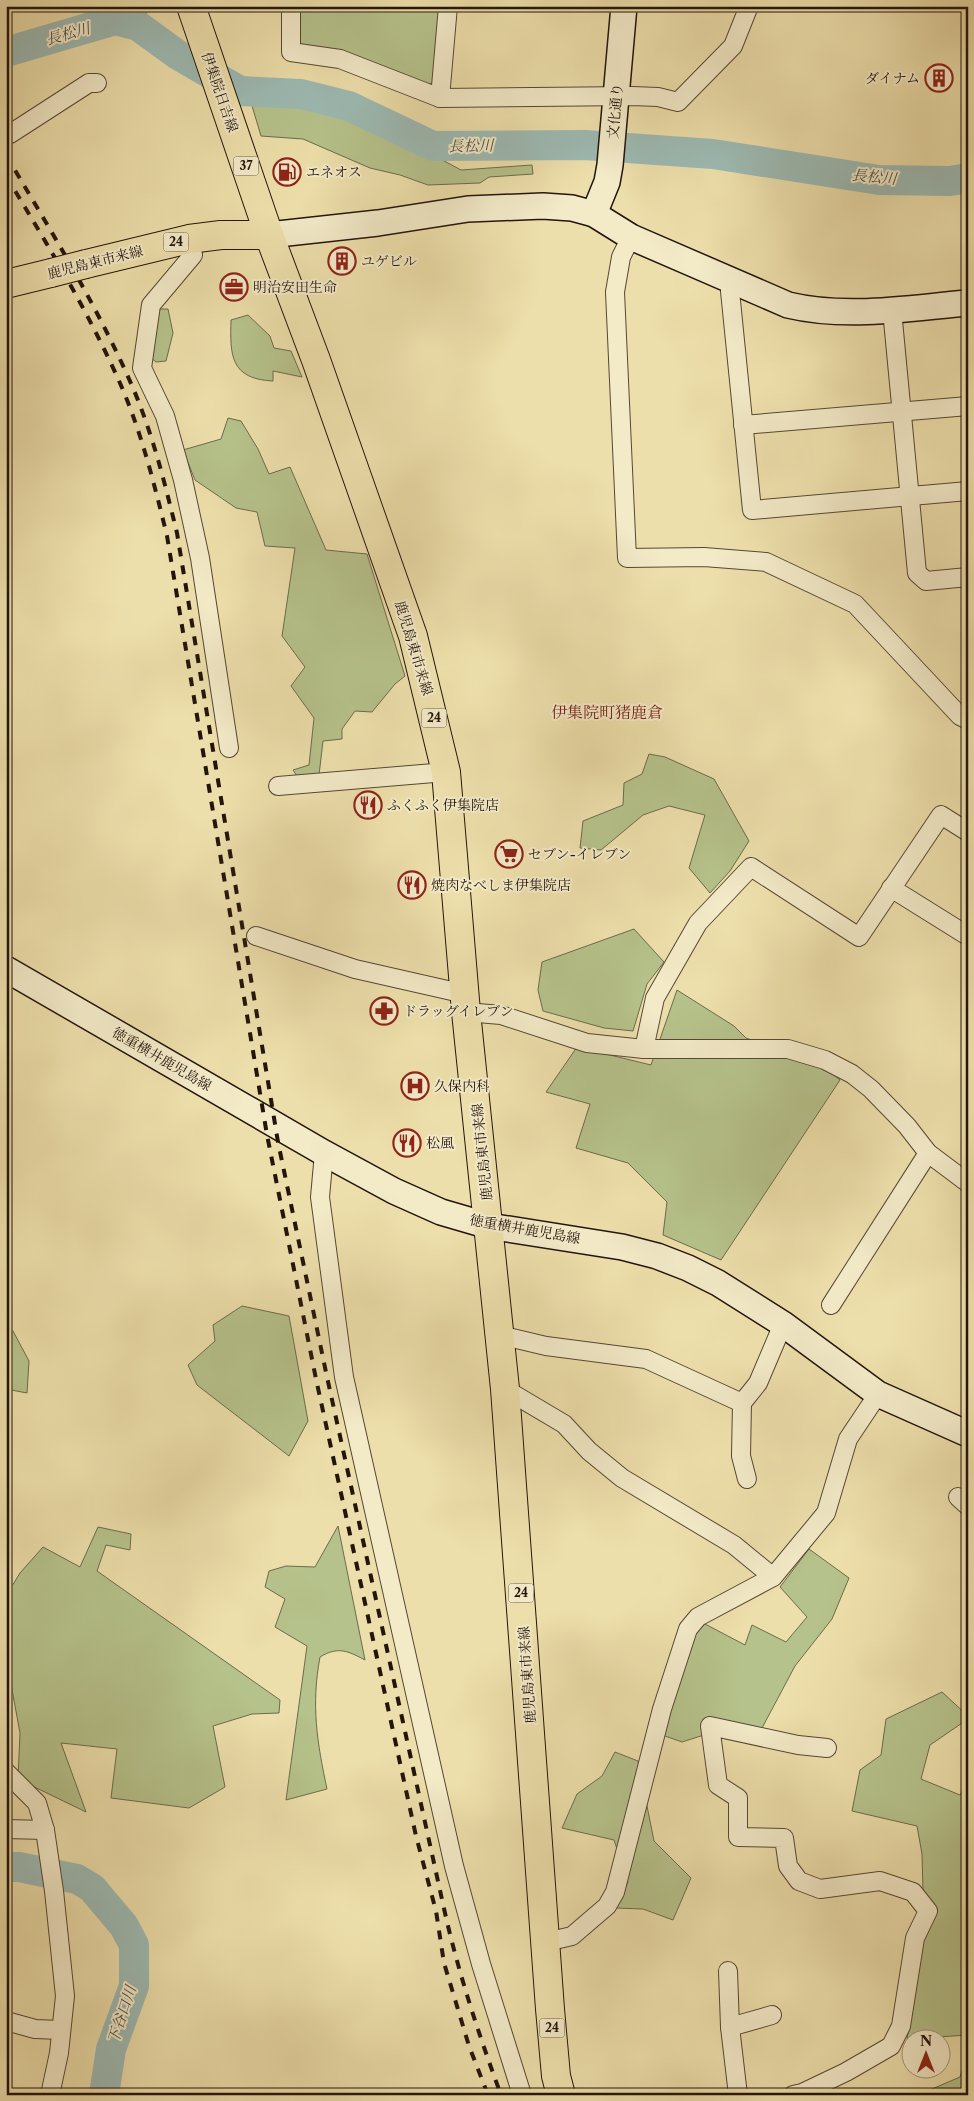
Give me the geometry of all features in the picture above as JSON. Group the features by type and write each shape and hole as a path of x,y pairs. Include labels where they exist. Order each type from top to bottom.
{"main road":[{"name":"伊集院日吉線","path":"191,6 269,235"},
{"name":"文化通り","path":"594,214 607,182 610,166 624,6"},
{"path":"269,235 378,223 477,208 543,206 572,208 594,214 631,237 731,282 788,305 811,311 851,313 968,302"},
{"name":"鹿児島東市来線","path":"6,284 189,239 221,234 269,235 316,360 413,636 446,772 466,1003 505,1388 556,2076 561,2095"},
{"name":"徳重横井鹿児島線","path":"6,969 324,1153 441,1212 490,1226 577,1238 657,1256 718,1283 783,1324 878,1394 968,1434"}],"street":[{"path":"291,6 291,52 340,59 440,98 616,100 658,97 678,102 733,46 748,6"},
{"path":"440,98 448,6"},
{"path":"6,129 10,134 89,83 97,83"},
{"path":"631,237 621,256 615,292 628,558 704,557 766,562 855,604 960,716 968,720"},
{"path":"189,239 194,255 151,305 142,368 165,416 183,480 200,558 229,748"},
{"path":"731,282 730,291 752,510 968,491"},
{"path":"892,310 918,573 926,581 968,578"},
{"path":"743,425 968,406"},
{"path":"278,786 446,772"},
{"path":"644,1049 655,998 698,924 751,867 859,937 941,815 968,832"},
{"path":"891,888 968,936"},
{"path":"256,936 587,1043 644,1049 788,1048 825,1060 852,1074 871,1089 907,1126 928,1153 968,1183"},
{"path":"324,1153 320,1197 344,1377 454,1866 481,1964 522,2095"},
{"path":"831,1305 928,1153"},
{"path":"747,1478 741,1456 742,1403 758,1383 783,1324"},
{"path":"500,1335 546,1346 646,1359 742,1403"},
{"path":"505,1388 564,1424 589,1450 622,1478 734,1545 773,1577"},
{"path":"546,1942 572,1936 607,1906 615,1892 662,1709 688,1629 698,1617 773,1577 826,1513 848,1439 878,1394"},
{"path":"794,2095 846,2072 891,2046 901,2026 915,1938 928,1911 913,1892 880,1881 820,1889 799,1881 788,1866 784,1838 738,1837 738,1798 718,1785 710,1726 798,1745 827,1748"},
{"path":"6,1772 37,1803 45,1830 54,1891 65,1996 59,2054 50,2095"},
{"path":"6,1829 45,1830"},
{"path":"728,1971 730,2027 738,2095"},
{"path":"730,2027 772,2015"},
{"path":"6,2021 35,2029 61,2030"}],"green space":[{"path":"89,6 148,7 144,21 121,10 88,18"},
{"path":"298,6 441,6 434,82 427,85 302,48 298,44"},
{"path":"250,99 307,107 357,122 435,156 461,170 532,165 533,174 489,177 480,183 428,185 400,175 370,168 303,139 261,136"},
{"path":"156,309 168,309 173,333 166,361 156,362 150,357"},
{"path":"248,315 270,336 274,348 291,351 302,377 273,371 273,381 248,376 241,370 236,363 231,344 231,320"},
{"path":"228,418 241,421 258,449 269,474 290,467 326,550 367,554 405,676 395,684 372,712 355,711 342,729 342,739 323,741 319,775 299,779 293,770 309,765 314,718 291,686 305,667 282,636 295,548 265,546 257,512 236,508 195,480 183,450 221,439"},
{"path":"649,754 665,757 714,779 749,841 730,871 710,893 689,868 705,815 669,806 643,815 601,850 580,848 583,821 623,805 624,783 642,774"},
{"path":"634,929 664,962 647,984 633,1031 604,1028 543,1011 538,990 542,962"},
{"path":"677,990 734,1026 746,1038 821,1065 840,1080 721,1260 663,1235 667,1202 628,1163 576,1148 590,1104 546,1092 577,1047 651,1065"},
{"path":"242,1306 289,1316 308,1421 289,1456 197,1385 188,1365 215,1341 213,1325"},
{"path":"6,1325 13,1331 29,1361 27,1393 6,1389"},
{"path":"338,1526 365,1660 343,1651 332,1652 320,1657 316,1691 316,1723 327,1789 286,1800 307,1646 275,1627 285,1599 265,1587 269,1571 286,1566 315,1567"},
{"path":"98,1527 131,1534 130,1550 106,1545 97,1571 280,1700 279,1713 252,1714 213,1726 225,1787 189,1808 111,1798 117,1749 61,1743 86,1812 18,1779 20,1733 6,1657 6,1596 20,1573 43,1547 80,1567"},
{"path":"809,1549 849,1578 832,1619 795,1666 762,1728 703,1719 704,1735 682,1742 662,1735 692,1635 705,1624 745,1645 752,1625 786,1642 807,1617 780,1587"},
{"path":"942,1692 968,1716 968,1719 930,1745 921,1779 960,1795 968,1781 968,2035 952,2036 952,2028 909,2028 924,1928 922,1854 917,1826 852,1811 860,1770 881,1755 886,1719"},
{"path":"615,1752 638,1761 654,1841 691,1878 673,1920 643,1909 616,1908 628,1882 614,1840 562,1828 577,1794 602,1776"},
{"path":"968,2053 968,2095 918,2095 960,2077"}],"waterway":[{"name":"長松川","path":"6,52 115,20 138,26 178,55 240,91 301,94 349,106 433,146 585,145 713,154 879,180 950,181 968,178"},
{"name":"下谷口川","path":"6,1867 19,1867 77,1879 92,1888 124,1926 134,1945 134,1986 111,2049 104,2095"}],"railway":[{"path":"6,155 105,328 133,388 147,424 168,496 177,533 278,1142 327,1377 445,1913 470,2005 501,2095"},
{"path":"6,176 68,281 111,362 137,426 158,499 167,536 267,1135 316,1379 416,1836 436,1911 444,1963 469,2046 488,2095"}],"place":[{"name":"ダイナム","path":"939,78"},
{"name":"エネオス","path":"287,172"},
{"name":"ユゲビル","path":"342,261"},
{"name":"明治安田生命","path":"234,287"},
{"name":"ふくふく伊集院店","path":"368,805"},
{"name":"セブン-イレブン","path":"509,854"},
{"name":"焼肉なべしま伊集院店","path":"412,885"},
{"name":"ドラッグイレブン","path":"384,1011"},
{"name":"久保内科","path":"415,1086"},
{"name":"松風","path":"407,1143"}],"district":[{"name":"伊集院町猪鹿倉","path":"607,712"}]}
